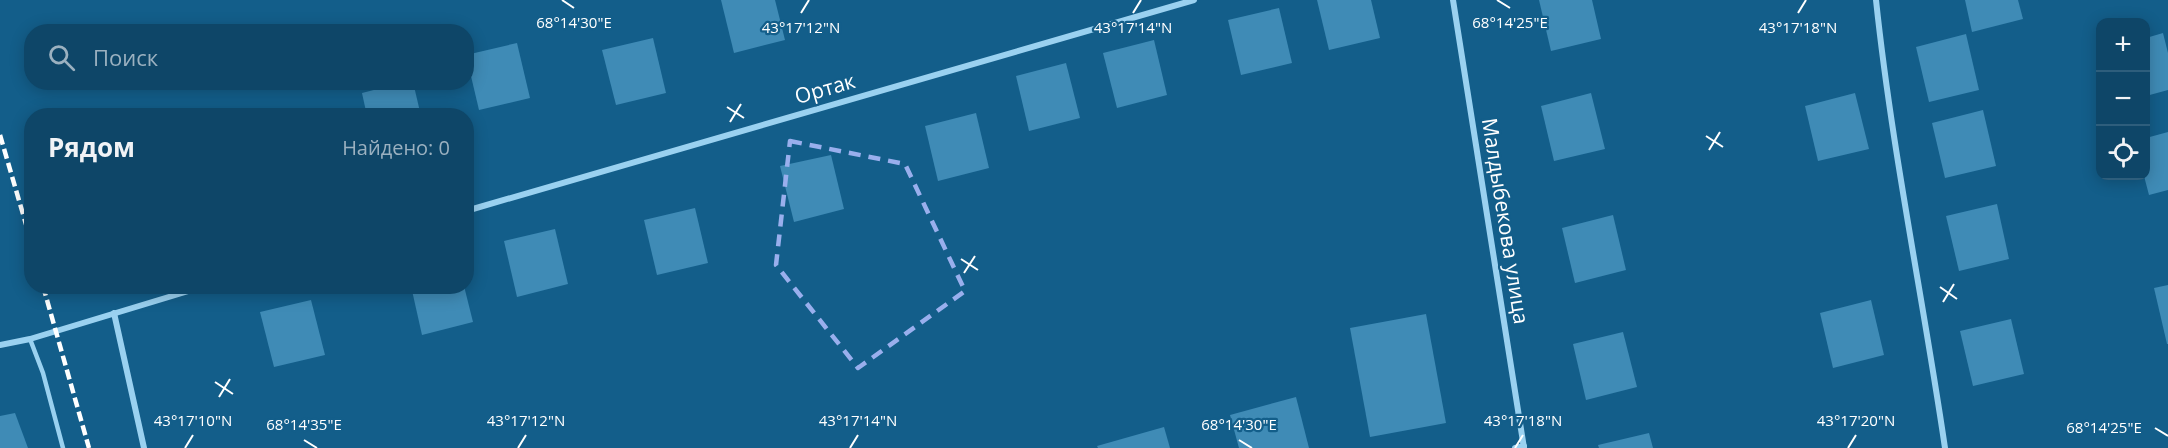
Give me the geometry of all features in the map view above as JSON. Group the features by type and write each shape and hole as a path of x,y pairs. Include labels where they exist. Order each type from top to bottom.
{"street":[{"name":"Ортак","path":"474,209 1194,0"},
{"name":"Малдыбекова улица","path":"1453,0 1524,447"},
{"path":"1876,0 1900,182 1945,448"},
{"path":"0,345 30,339 178,294"},
{"path":"114,313 144,448"},
{"path":"1515,448 1524,447"}],"lane":[{"path":"30,339 43,374 63,448"}],"highlighted area":[{"path":"790,141 905,164 965,291 858,368 776,265"}],"building":[{"path":"721,0 775,0 785,40 734,53"},
{"path":"1317,0 1371,0 1380,38 1329,50"},
{"path":"1539,0 1592,0 1601,39 1551,51"},
{"path":"1965,0 2018,0 2023,19 1972,32"},
{"path":"1279,8 1292,63 1241,75 1228,20"},
{"path":"2163,33 2168,53 2168,90 2150,95 2150,72 2150,37"},
{"path":"1966,34 1979,90 1929,102 1916,47"},
{"path":"653,38 666,93 616,105 602,50"},
{"path":"1154,40 1167,95 1117,108 1103,53"},
{"path":"517,43 530,98 479,110 474,89 474,53"},
{"path":"1066,63 1080,118 1029,131 1016,76"},
{"path":"374,90 415,90 419,108 365,108 362,93"},
{"path":"1591,93 1605,149 1554,161 1541,106"},
{"path":"1855,93 1869,149 1818,161 1805,106"},
{"path":"1983,110 1996,166 1945,178 1932,123"},
{"path":"976,113 989,168 938,181 925,126"},
{"path":"2168,132 2168,190 2149,195 2145,180 2150,180 2150,137"},
{"path":"831,155 844,209 794,222 780,166"},
{"path":"1997,204 2009,259 1959,271 1946,216"},
{"path":"695,208 708,263 657,275 644,220"},
{"path":"1613,215 1626,270 1575,283 1562,228"},
{"path":"555,229 568,284 517,297 504,241"},
{"path":"2168,285 2168,344 2167,344 2154,288"},
{"path":"413,294 466,294 473,322 422,335"},
{"path":"311,300 325,355 274,367 260,312"},
{"path":"1871,300 1884,355 1833,368 1820,313"},
{"path":"1426,314 1446,423 1370,437 1350,328"},
{"path":"2011,319 2024,374 1973,386 1960,331"},
{"path":"1623,332 1637,387 1586,400 1573,344"},
{"path":"1296,397 1309,448 1239,448 1230,415"},
{"path":"15,413 28,448 0,448 0,416"},
{"path":"1164,427 1170,448 1098,448 1097,446"},
{"path":"1649,433 1653,448 1599,448 1598,445"}],"railway":[{"path":"0,135 24,218"},
{"path":"45,294 89,448"}]}
